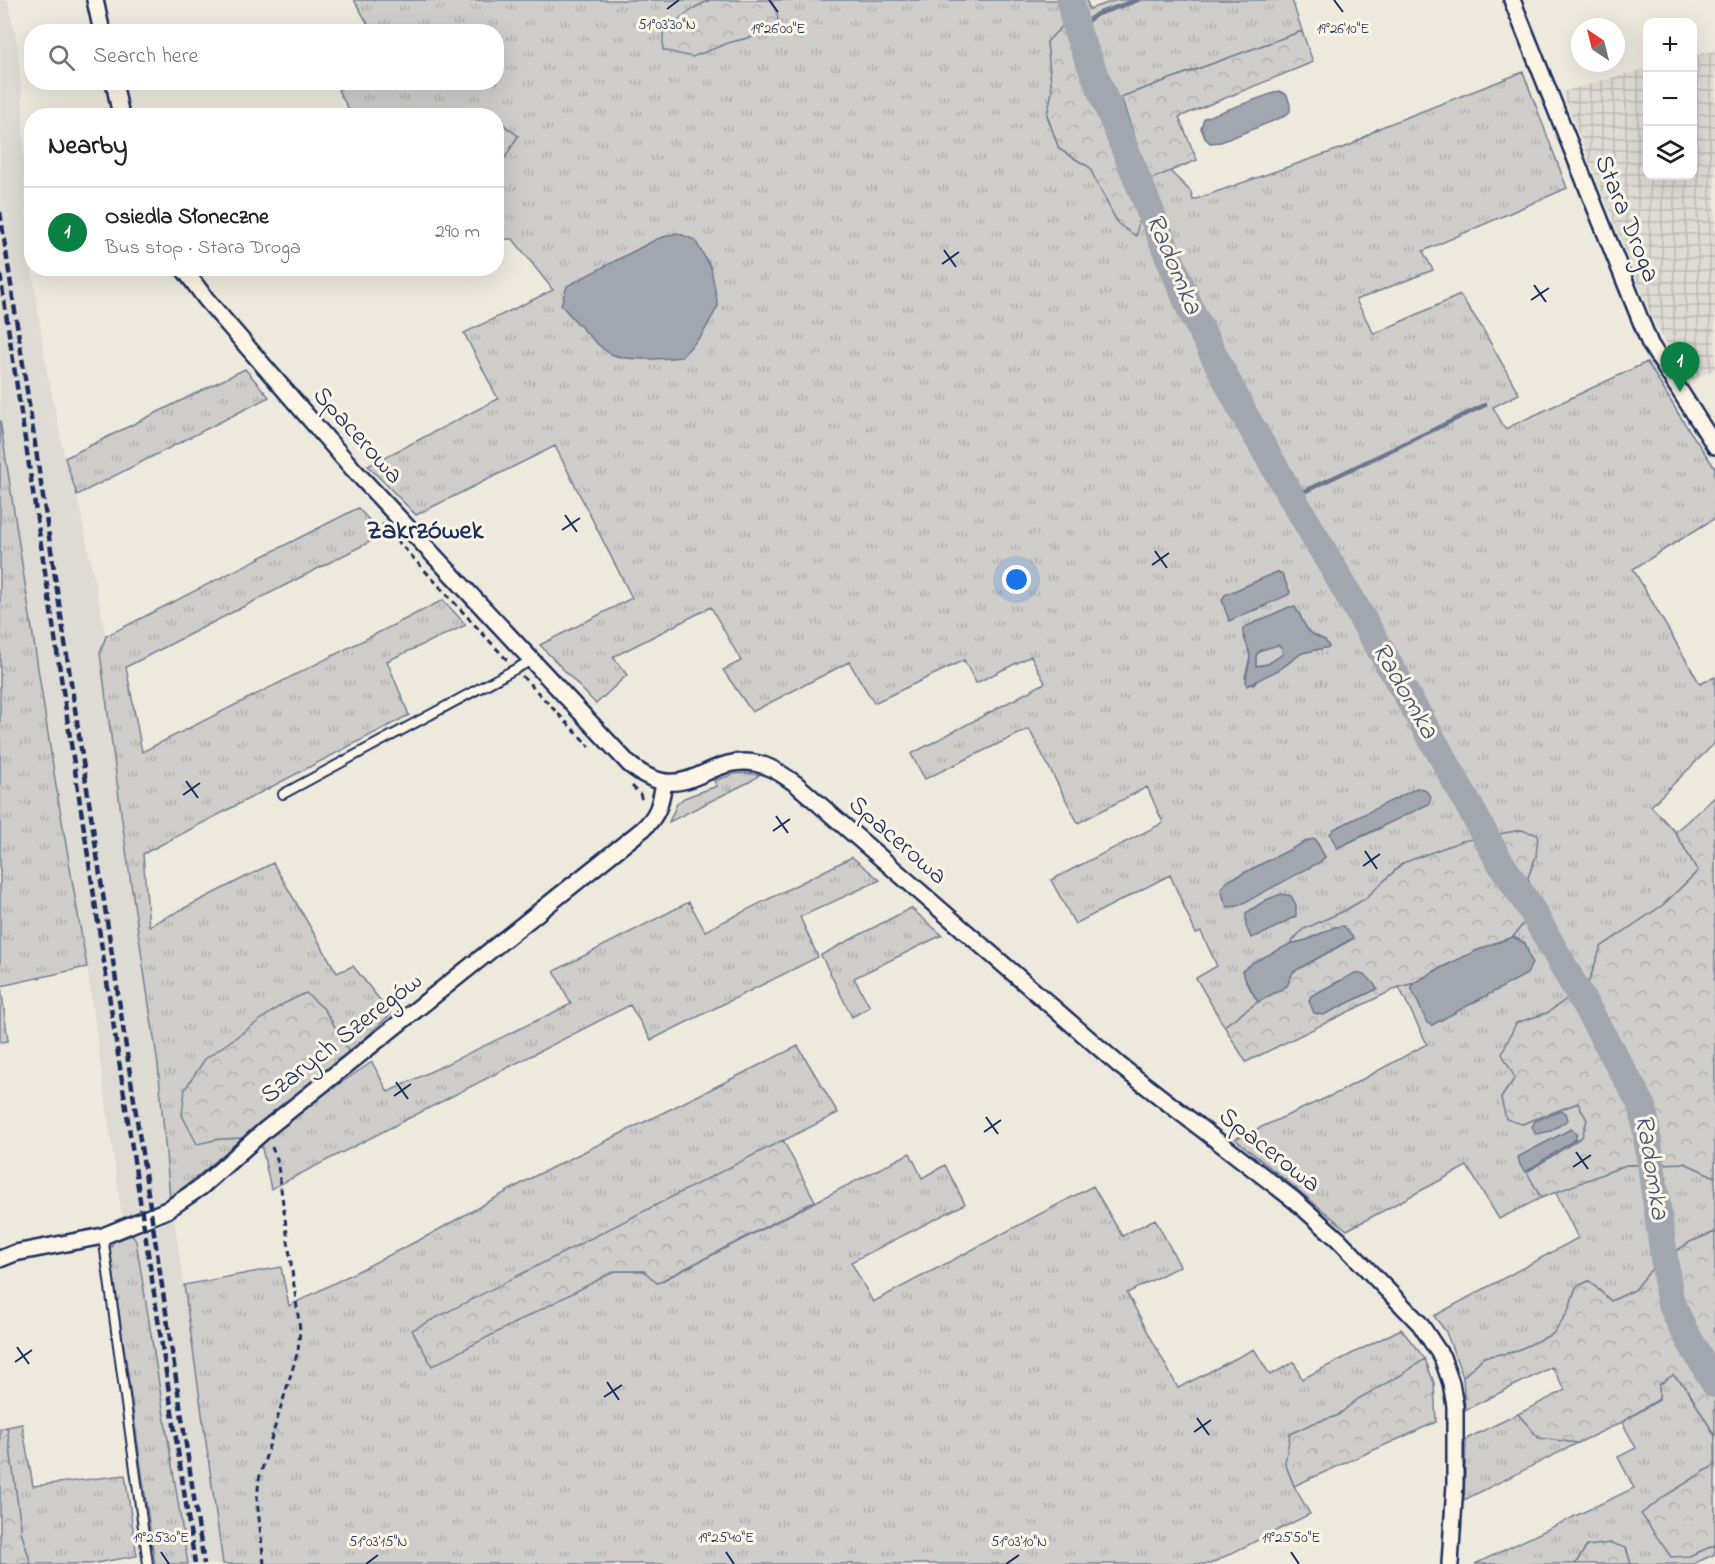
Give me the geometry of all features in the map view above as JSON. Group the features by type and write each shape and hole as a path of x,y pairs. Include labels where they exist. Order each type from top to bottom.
{"street":[{"path":"95,0 100,24"},
{"name":"Stara Droga","path":"1512,0 1650,344 1714,443"},
{"path":"116,90 119,108"},
{"name":"Spacerowa","path":"189,276 250,351 345,461 622,758 637,771 664,783 694,779 722,766 740,763 757,764 777,771 796,784 1111,1058 1268,1178 1338,1239 1420,1324 1446,1368 1451,1383 1456,1416 1450,1564"},
{"name":"Szarych Szeregów","path":"0,1259 15,1253 103,1236 167,1210 201,1187 265,1130 643,829 656,817 664,783"}],"lane":[{"path":"284,794 532,660"},
{"path":"103,1236 148,1564"}],"path":[{"path":"264,1564 257,1500 259,1479 298,1352 300,1330 278,1160 265,1130"}],"shaded area":[{"path":"0,0 8,0 17,43 23,105 24,276 33,276 45,361 65,458 77,495 106,636 100,653 158,1065 170,1198 223,1564 188,1564 136,1241 121,1211 87,967 56,786 0,420"},
{"path":"1715,50 1715,369 1687,382 1651,315 1562,92 1643,69 1643,180 1697,180 1697,55"},
{"path":"1279,91 1287,95 1290,105 1290,111 1285,116 1221,142 1210,143 1205,138 1201,128 1204,118"},
{"path":"677,233 695,240 711,268 718,306 702,335 681,357 636,359 611,354 592,339 561,305 567,286 657,239"},
{"path":"1277,572 1282,574 1290,592 1288,595 1229,621 1222,600 1225,595"},
{"path":"1289,607 1295,607 1308,631 1325,640 1329,647 1302,653 1280,669 1247,686 1246,678 1250,657 1243,628","holes":["1278,645 1282,648 1283,654 1268,664 1256,666 1256,655 1261,650"]},
{"path":"1417,788 1424,789 1431,797 1429,804 1337,848 1330,834 1334,829"},
{"path":"1315,839 1325,857 1320,862 1238,906 1228,907 1221,888 1228,881"},
{"path":"1281,894 1291,896 1296,905 1296,916 1251,938 1246,926 1246,913 1266,900"},
{"path":"1344,926 1353,938 1293,972 1287,986 1258,1002 1242,971 1254,962 1290,944 1307,940 1335,927"},
{"path":"1513,937 1525,943 1532,963 1527,974 1432,1025 1427,1023 1411,987 1414,983 1462,957"},
{"path":"1355,973 1369,978 1377,989 1323,1015 1314,1013 1309,1001 1311,996"},
{"path":"1561,1111 1566,1113 1568,1120 1551,1131 1536,1134 1532,1127 1535,1121"},
{"path":"1571,1129 1576,1134 1576,1139 1525,1172 1518,1157"}],"green space":[{"path":"354,0 710,0 696,7 663,31 731,42 764,34 777,14 771,0 1087,0 1089,9 1117,0 1292,0 1302,31 1121,97 1149,179 1170,171 1191,192 1193,200 1351,145 1379,128 1523,72 1567,188 1423,251 1433,270 1356,300 1374,334 1460,295 1481,326 1519,394 1493,407 1505,429 1647,362 1715,468 1715,518 1633,569 1700,684 1715,677 1715,743 1651,806 1675,832 1698,871 1663,905 1601,947 1588,984 1547,1013 1516,1023 1515,1078 1501,1098 1522,1124 1578,1103 1587,1120 1582,1137 1528,1172 1541,1198 1499,1219 1467,1166 1347,1230 1235,1139 1339,1092 1427,1044 1399,987 1414,983 1411,987 1432,1025 1476,1000 1532,963 1525,943 1513,937 1526,920 1533,897 1528,877 1536,856 1521,830 1403,863 1365,899 1302,930 1290,944 1277,952 1247,983 1258,1002 1224,1026 1196,978 1217,966 1201,932 1196,934 1170,875 1075,924 1051,880 1163,823 1147,787 1078,823 1029,729 925,779 911,754 1045,683 1031,656 976,683 964,660 874,703 849,662 752,712 723,670 741,661 711,607 613,657 627,675 596,704 540,645 632,598 555,446 416,515 368,466 498,399 464,333 553,290 513,239 504,239 504,159 518,136 504,125 504,108 348,108 338,90 504,90 504,24 368,24","holes":["1068,32 1098,101 1138,219 1102,191 1089,167 1059,149 1047,115 1052,92 1047,42","1277,572 1266,606 1254,611 1225,595","1299,613 1308,630 1325,640 1329,647 1302,653 1254,684 1245,677 1250,657 1248,650","1357,818 1381,828 1337,848 1334,829","1315,839 1325,857 1228,881"]},
{"path":"710,0 771,0 777,14 779,28 731,42 692,57 663,50 663,31 696,7"},
{"path":"1062,26 1068,32 1076,48 1139,219 1136,236 1118,224 1089,167 1059,149 1047,115 1052,92 1047,42"},
{"path":"1302,31 1313,62 1179,117 1197,160 1149,180 1121,97"},
{"path":"504,125 518,136 504,159"},
{"path":"245,369 269,397 77,495 65,458"},
{"path":"0,420 56,786 87,967 1,986 8,1041 0,1042"},
{"path":"358,508 383,535 126,667 142,752 443,600 466,625 387,661 409,715 143,854 149,926 273,863 337,973 353,966 391,1014 349,1053 339,1033 197,1143 245,1138 170,1198 158,1065 100,653 106,636"},
{"path":"1279,644 1283,654 1268,664 1256,666 1256,655 1261,650"},
{"path":"734,774 759,775 669,822 677,804 684,798 717,786 714,781"},
{"path":"1715,797 1715,1177 1685,1163 1626,1165 1541,1198 1527,1172 1582,1137 1587,1120 1578,1103 1522,1124 1506,1119 1501,1098 1515,1078 1502,1054 1516,1023 1547,1013 1588,984 1601,947 1663,905 1698,871 1675,832"},
{"path":"1521,830 1538,835 1536,856 1528,877 1533,897 1526,920 1513,937 1440,968 1414,983 1399,987 1246,1062 1224,1026 1258,1002 1287,986 1293,972 1353,939 1335,927 1307,940 1290,944 1302,930 1365,899 1403,863 1462,841","holes":["1339,981 1377,989 1323,1015 1309,1001 1311,996"]},
{"path":"852,857 880,880 800,917 818,957 651,1040 630,1005 271,1189 261,1144 323,1095 372,1062 388,1092 571,1004 554,971 689,902 705,931"},
{"path":"911,908 942,935 854,978 870,1007 852,1017 821,955"},
{"path":"306,993 324,1009 349,1053 245,1138 220,1139 197,1144 182,1115 185,1089 205,1059 283,1004"},
{"path":"798,1046 838,1113 545,1262 563,1297 615,1271 645,1271 658,1283 910,1153 922,1178 945,1165 965,1204 851,1262 873,1302 1093,1186 1122,1236 1155,1219 1180,1266 1127,1293 1178,1388 1254,1349 1270,1375 1294,1362 1302,1379 1401,1329 1425,1359 1358,1399 1337,1416 1311,1424 1285,1463 1294,1486 1310,1514 1210,1564 223,1564 184,1285 281,1267 289,1306 429,1235 533,1177"},
{"path":"783,1140 815,1201 657,1283 644,1271 615,1271 432,1366 412,1330"},
{"path":"1685,1163 1715,1177 1715,1232 1690,1242 1654,1266 1635,1290 1611,1301 1589,1281 1576,1287 1568,1312 1553,1334 1514,1352 1484,1357 1463,1377 1446,1332 1434,1316 1578,1238 1555,1191 1626,1165"},
{"path":"1715,1232 1715,1436 1686,1387 1673,1375 1659,1385 1659,1399 1622,1422 1578,1443 1539,1438 1518,1414 1565,1390 1552,1367 1465,1410 1463,1377 1484,1357 1514,1352 1553,1334 1568,1312 1576,1287 1589,1281 1611,1301 1635,1290 1654,1266 1690,1242"},
{"path":"133,1235 136,1241 188,1564 155,1564 110,1249 114,1241"},
{"path":"1425,1359 1434,1383 1436,1422 1294,1486 1285,1463 1290,1434 1311,1424 1337,1416 1358,1399"},
{"path":"1673,1375 1686,1387 1715,1436 1715,1465 1665,1496 1689,1556 1715,1545 1715,1554 1693,1564 1631,1564 1626,1548 1587,1546 1575,1564 1475,1564 1634,1488 1618,1457 1636,1448 1622,1422 1659,1400 1659,1385"},
{"path":"1518,1414 1539,1438 1578,1443 1464,1500 1466,1439"},
{"path":"22,1424 33,1486 125,1475 137,1556 90,1564 31,1564 22,1536 7,1427"},
{"path":"7,1427 22,1535 31,1564 0,1564 0,1429"},
{"path":"1715,1465 1715,1545 1689,1556 1671,1557 1641,1514"},
{"path":"1611,1543 1626,1548 1631,1564 1575,1564 1587,1546"}],"waterway":[{"name":"Radomka","path":"1070,0 1076,29 1192,313 1245,416 1443,758 1498,859 1531,909 1643,1107 1670,1300 1682,1327 1715,1384"},
{"path":"1076,29 1097,14 1138,0"},
{"path":"1293,497 1485,405"}],"railway":[{"path":"0,212 204,1564"},
{"path":"0,274 195,1564"}],"place":[{"name":"Osiedla Słoneczne","path":"1680,392"}],"district":[{"name":"Zakrzówek","path":"425,531"}]}
